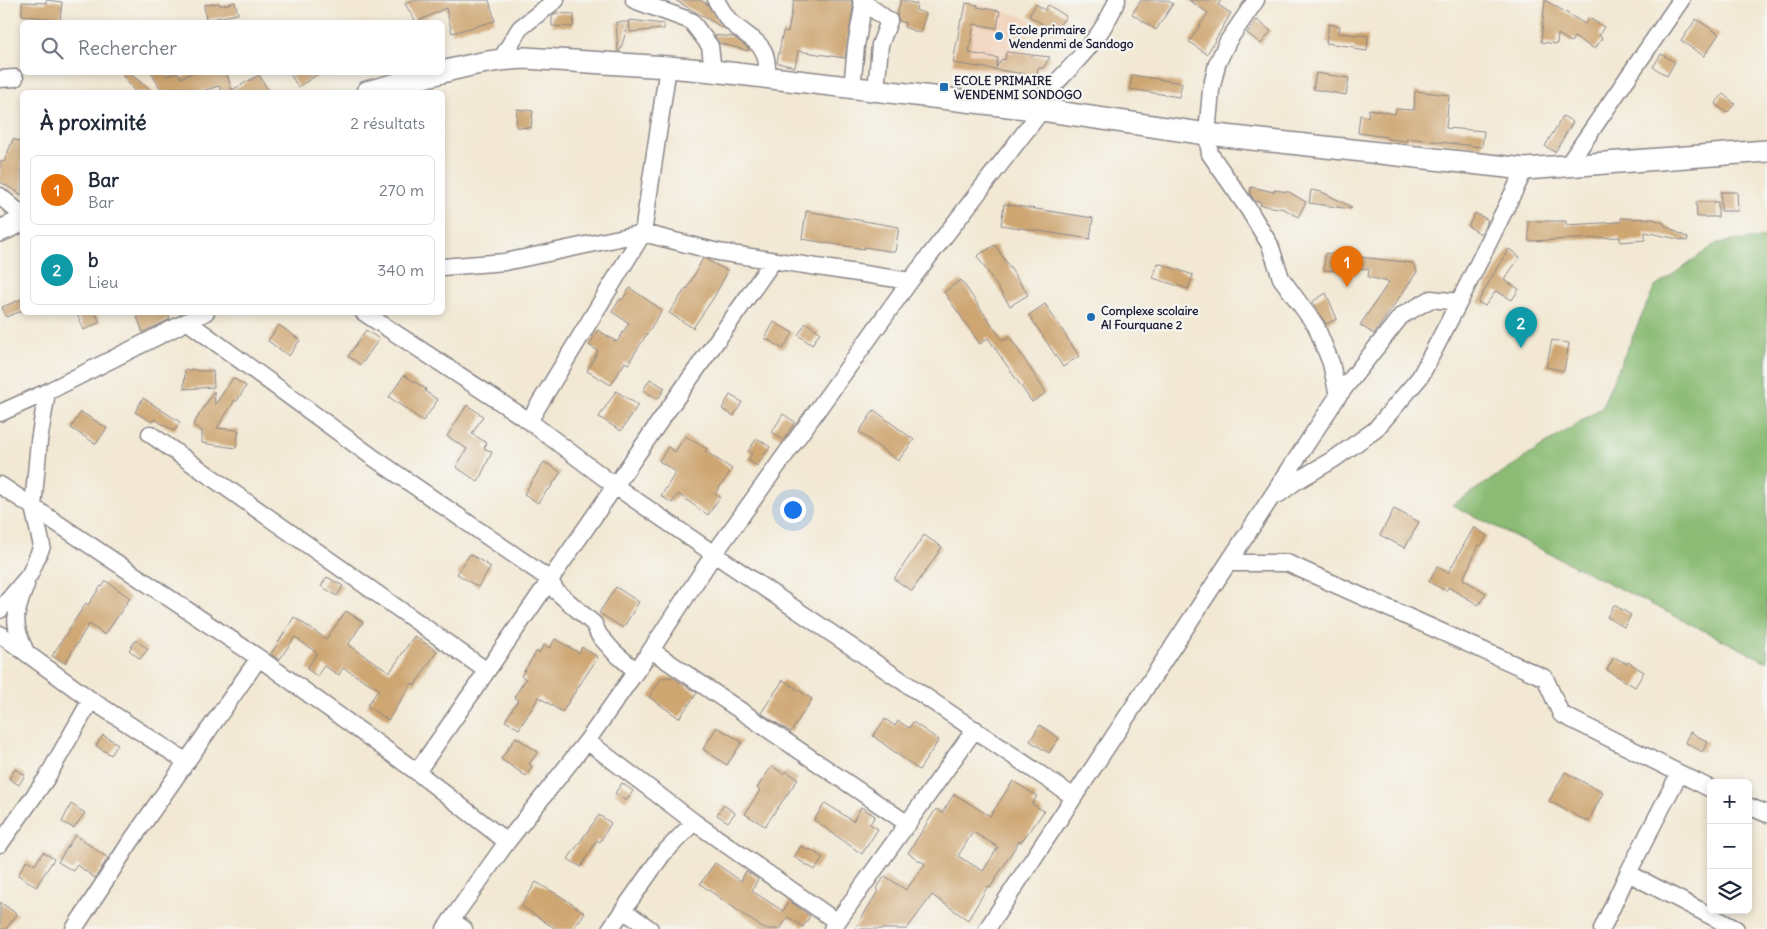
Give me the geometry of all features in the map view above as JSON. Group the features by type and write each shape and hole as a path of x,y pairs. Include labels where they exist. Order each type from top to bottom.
{"street":[{"path":"501,59 520,28 556,0"},
{"path":"634,0 691,21 710,46 713,71"},
{"path":"716,0 730,22 761,45 768,64 768,78"},
{"path":"852,89 856,46 863,7 861,0"},
{"path":"861,0 890,21 880,45 876,90"},
{"path":"1042,110 1039,101 1094,41 1112,14 1117,0"},
{"path":"1256,0 1228,41 1218,64 1211,90 1207,134 1210,154 1249,210 1270,245 1281,278 1316,326 1331,362 1338,396"},
{"path":"1567,166 1681,0"},
{"path":"445,71 501,59 525,58 668,66 1042,110 1207,134 1524,169 1767,151"},
{"path":"529,421 643,233 668,66"},
{"path":"374,90 431,75"},
{"path":"454,926 507,842 587,741 651,650 714,554 910,281 1042,110"},
{"path":"1271,500 1295,482 1334,460 1376,430 1420,377 1460,302 1524,169"},
{"path":"0,196 20,213"},
{"path":"0,232 20,222"},
{"path":"445,268 505,262 643,233 718,252 773,262 910,281"},
{"path":"417,772 549,579 773,262"},
{"path":"987,929 1191,622 1338,396 1401,316 1431,299 1460,302"},
{"path":"0,413 47,392 201,315"},
{"path":"368,315 529,421 615,486 1074,797"},
{"path":"188,322 371,456 549,579 556,591 594,624 599,634 614,652 636,671"},
{"path":"27,654 18,636 16,613 42,546 33,507 39,441 47,392"},
{"path":"150,434 487,671"},
{"path":"0,485 260,658 417,772 507,842"},
{"path":"1228,563 1287,563 1546,678 1561,714 1707,787"},
{"path":"0,610 30,574"},
{"path":"0,634 91,700 187,762"},
{"path":"651,650 908,824"},
{"path":"74,929 129,844 260,658"},
{"path":"0,844 46,779 91,700"},
{"path":"587,741 834,926 974,729"},
{"path":"1602,929 1628,873 1679,774"},
{"path":"1752,808 1767,814"},
{"path":"610,929 662,856 694,822"},
{"path":"1628,873 1736,929"},
{"path":"623,910 650,929"}],"shaded area":[{"path":"965,2 975,3 1031,19 1022,78 952,64"}],"green space":[{"path":"1767,237 1767,662 1452,505 1601,408 1654,288 1717,243"}],"building":[{"path":"46,0 62,2 60,20 22,15 22,2 46,3"},
{"path":"415,0 489,0 495,21 452,33 446,8 420,20 415,20 405,4"},
{"path":"675,0 700,0 707,4 723,28"},
{"path":"794,0 851,0 853,8 845,58 798,51 795,67 777,63 783,31 788,32"},
{"path":"901,0 917,4 916,10 926,14 920,33 904,27 905,23 899,21 897,15"},
{"path":"1141,0 1167,0 1173,4 1156,30 1132,14"},
{"path":"1189,0 1221,0 1218,5 1231,13 1207,54 1189,42 1208,13"},
{"path":"1545,0 1585,24 1589,18 1604,27 1599,35 1602,38 1595,49 1574,37 1571,42 1558,34 1557,44 1541,42"},
{"path":"235,2 238,14 206,20 204,5 220,3 220,6"},
{"path":"966,3 1000,11 997,28 974,24 969,53 998,58 996,68 1002,59 1005,60 1006,52 1050,57 1043,68 1038,68 1037,76 953,63"},
{"path":"1036,4 1045,10 1048,5 1066,16 1055,32 1029,16"},
{"path":"556,13 574,14 573,27 552,26 552,16"},
{"path":"1696,19 1719,34 1704,56 1681,41"},
{"path":"629,20 664,24 664,29 630,32"},
{"path":"1257,20 1271,31 1261,44 1247,33"},
{"path":"616,22 629,22 620,51 618,51"},
{"path":"1329,24 1340,26 1339,33 1368,36 1367,51 1354,49 1355,47 1326,43"},
{"path":"714,35 734,37 749,49 748,51 719,43"},
{"path":"1661,54 1675,62 1667,76 1653,67"},
{"path":"1316,73 1349,78 1346,95 1313,89"},
{"path":"122,75 132,75 150,90 134,90"},
{"path":"153,75 180,75 181,78 188,75 227,75 232,90 221,90 219,86 206,90 161,90"},
{"path":"259,75 268,90 232,90"},
{"path":"291,75 317,75 298,87"},
{"path":"1132,75 1182,83 1179,97 1130,89"},
{"path":"1415,91 1449,95 1446,128 1484,131 1482,147 1407,138 1407,141 1387,139 1387,137 1358,133 1360,115 1368,117 1369,109 1395,114 1396,109 1414,110"},
{"path":"1723,94 1735,104 1727,113 1715,104"},
{"path":"517,109 533,111 531,128 516,127"},
{"path":"1563,116 1573,122 1555,152 1545,146"},
{"path":"13,139 20,141 20,194 0,182 0,161 4,162"},
{"path":"1251,187 1274,192 1274,190 1289,192 1306,202 1298,217 1284,209 1260,205 1261,202 1255,201 1250,194"},
{"path":"1311,190 1322,192 1352,207 1351,209 1309,203"},
{"path":"1721,192 1737,192 1738,211 1721,211"},
{"path":"1696,202 1718,202 1718,217 1697,217"},
{"path":"1004,204 1093,218 1090,239 1001,225"},
{"path":"806,211 899,227 895,252 802,239"},
{"path":"1475,213 1488,220 1481,234 1468,226"},
{"path":"1621,218 1653,219 1664,223 1664,225 1688,238 1687,241 1645,232 1645,240 1620,242 1620,237 1529,241 1528,221 1566,221 1566,225 1621,222"},
{"path":"995,245 1028,295 1010,306 977,256"},
{"path":"1509,249 1520,257 1504,280 1519,289 1512,300 1496,291 1485,306 1478,302"},
{"path":"1325,253 1413,263 1417,272 1374,334 1360,325 1389,282 1368,277 1369,269 1337,267 1336,271 1324,270"},
{"path":"703,258 728,271 714,297 693,328 669,313 687,289"},
{"path":"1158,263 1193,275 1188,289 1153,278"},
{"path":"961,280 1003,341 1010,337 1046,393 1032,402 988,338 980,344 944,292"},
{"path":"630,288 662,310 628,364 625,362 611,385 587,371 598,351 589,345 598,330 617,342 629,323 612,312"},
{"path":"1326,293 1337,319 1326,324 1312,302"},
{"path":"20,300 20,312 6,317 2,307"},
{"path":"1045,304 1079,356 1063,367 1029,315"},
{"path":"77,315 96,315 100,322 84,330"},
{"path":"136,315 168,315 170,319 143,332"},
{"path":"774,322 793,333 783,349 765,338"},
{"path":"806,323 820,332 812,345 798,335"},
{"path":"279,325 300,340 289,356 268,341"},
{"path":"366,330 379,339 361,365 348,356"},
{"path":"1552,340 1569,343 1564,371 1546,367"},
{"path":"191,369 213,371 214,387 184,389 185,370 190,371"},
{"path":"404,375 426,389 425,391 438,400 423,421 389,397"},
{"path":"233,378 246,386 217,428 239,430 236,448 202,443 202,431 193,425 214,391 215,405"},
{"path":"650,379 665,388 658,399 643,390"},
{"path":"616,391 638,405 621,431 599,417"},
{"path":"730,395 742,402 734,416 722,409"},
{"path":"143,398 180,422 174,431 154,419 152,422 135,412"},
{"path":"467,405 483,416 472,434 487,443 484,448 492,452 478,482 456,467 467,449 447,436"},
{"path":"874,410 914,440 898,461 859,432"},
{"path":"81,412 107,428 96,444 71,428"},
{"path":"783,414 795,422 783,440 772,432"},
{"path":"685,436 707,449 705,451 732,469 715,494 720,497 708,515 678,494 672,503 661,496 676,472 659,461 668,447 675,452"},
{"path":"757,438 770,447 757,466 748,460 752,453 748,451"},
{"path":"544,462 561,472 538,503 524,494"},
{"path":"1394,509 1419,522 1405,548 1380,535"},
{"path":"1474,527 1487,536 1481,546 1479,545 1463,579 1486,593 1479,605 1448,587 1446,591 1429,582 1437,566 1448,573"},
{"path":"924,535 942,547 912,591 894,579"},
{"path":"470,554 491,567 478,587 457,574"},
{"path":"327,577 343,586 337,596 321,586"},
{"path":"106,581 130,598 105,635 89,624 65,663 52,656 86,603 88,605"},
{"path":"616,587 639,602 623,628 599,613"},
{"path":"1614,605 1631,615 1624,627 1607,617"},
{"path":"346,611 363,622 348,645 390,672 414,636 437,651 415,685 412,683 388,720 367,706 379,689 343,668 339,675 324,666 317,676 307,669 317,653 295,637 279,660 271,654 294,617 326,639"},
{"path":"555,639 579,653 582,647 598,657 562,712 539,697 519,729 505,721 518,700 514,697 526,679 521,676 537,651 539,653 544,645 550,648"},
{"path":"136,640 148,649 140,659 129,650"},
{"path":"1614,657 1627,664 1628,662 1644,672 1635,687 1607,670"},
{"path":"672,677 697,693 679,718 649,697 662,678"},
{"path":"783,680 812,699 791,732 761,713"},
{"path":"885,719 895,726 898,721 909,728 913,722 939,740 919,770 873,736"},
{"path":"1040,725 1059,738 1049,753 1030,741"},
{"path":"717,727 742,742 727,765 703,749"},
{"path":"1690,732 1708,742 1702,752 1685,742"},
{"path":"103,735 118,744 111,755 96,746"},
{"path":"516,737 538,752 529,764 532,766 526,776 501,759"},
{"path":"772,766 784,774 786,771 798,779 765,826 745,814 760,790 757,788"},
{"path":"15,769 25,775 19,785 9,779"},
{"path":"1565,772 1603,793 1588,822 1549,801"},
{"path":"1013,781 1037,796 1032,804 1044,811 1021,842 1019,841 990,888 988,886 968,920 932,895 907,929 855,929 885,876 906,890 925,864 908,853 936,809 942,813 954,794 990,816","holes":["973,832 998,847 983,871 958,856"]},
{"path":"622,783 633,791 626,801 615,793"},
{"path":"825,803 853,821 861,807 875,816 870,824 878,829 862,854 814,820"},
{"path":"71,804 85,813 74,828 62,822"},
{"path":"724,805 735,813 728,822 717,815"},
{"path":"599,815 611,823 600,842 597,840 581,867 568,859"},
{"path":"75,835 108,858 95,878 77,865 73,871 58,862"},
{"path":"801,846 809,851 810,849 823,858 815,870 794,857"},
{"path":"43,852 54,859 36,887 18,875 27,860 35,865"},
{"path":"715,863 741,881 746,871 758,879 752,891 783,911 789,901 810,916 803,927 788,917 780,929 764,929 700,884"},
{"path":"536,882 585,913 573,929 556,929 521,906"},
{"path":"0,902 17,914 6,929 0,929"}],"place":[{"name":"Ecole primaire Wendenmi de Sandogo","path":"999,36"},
{"name":"ECOLE PRIMAIRE WENDENMI SONDOGO","path":"944,87"},
{"name":"Bar","path":"1347,287"},
{"name":"Complexe scolaire Al Fourquane 2","path":"1091,317"},
{"name":"b","path":"1521,348"}]}
